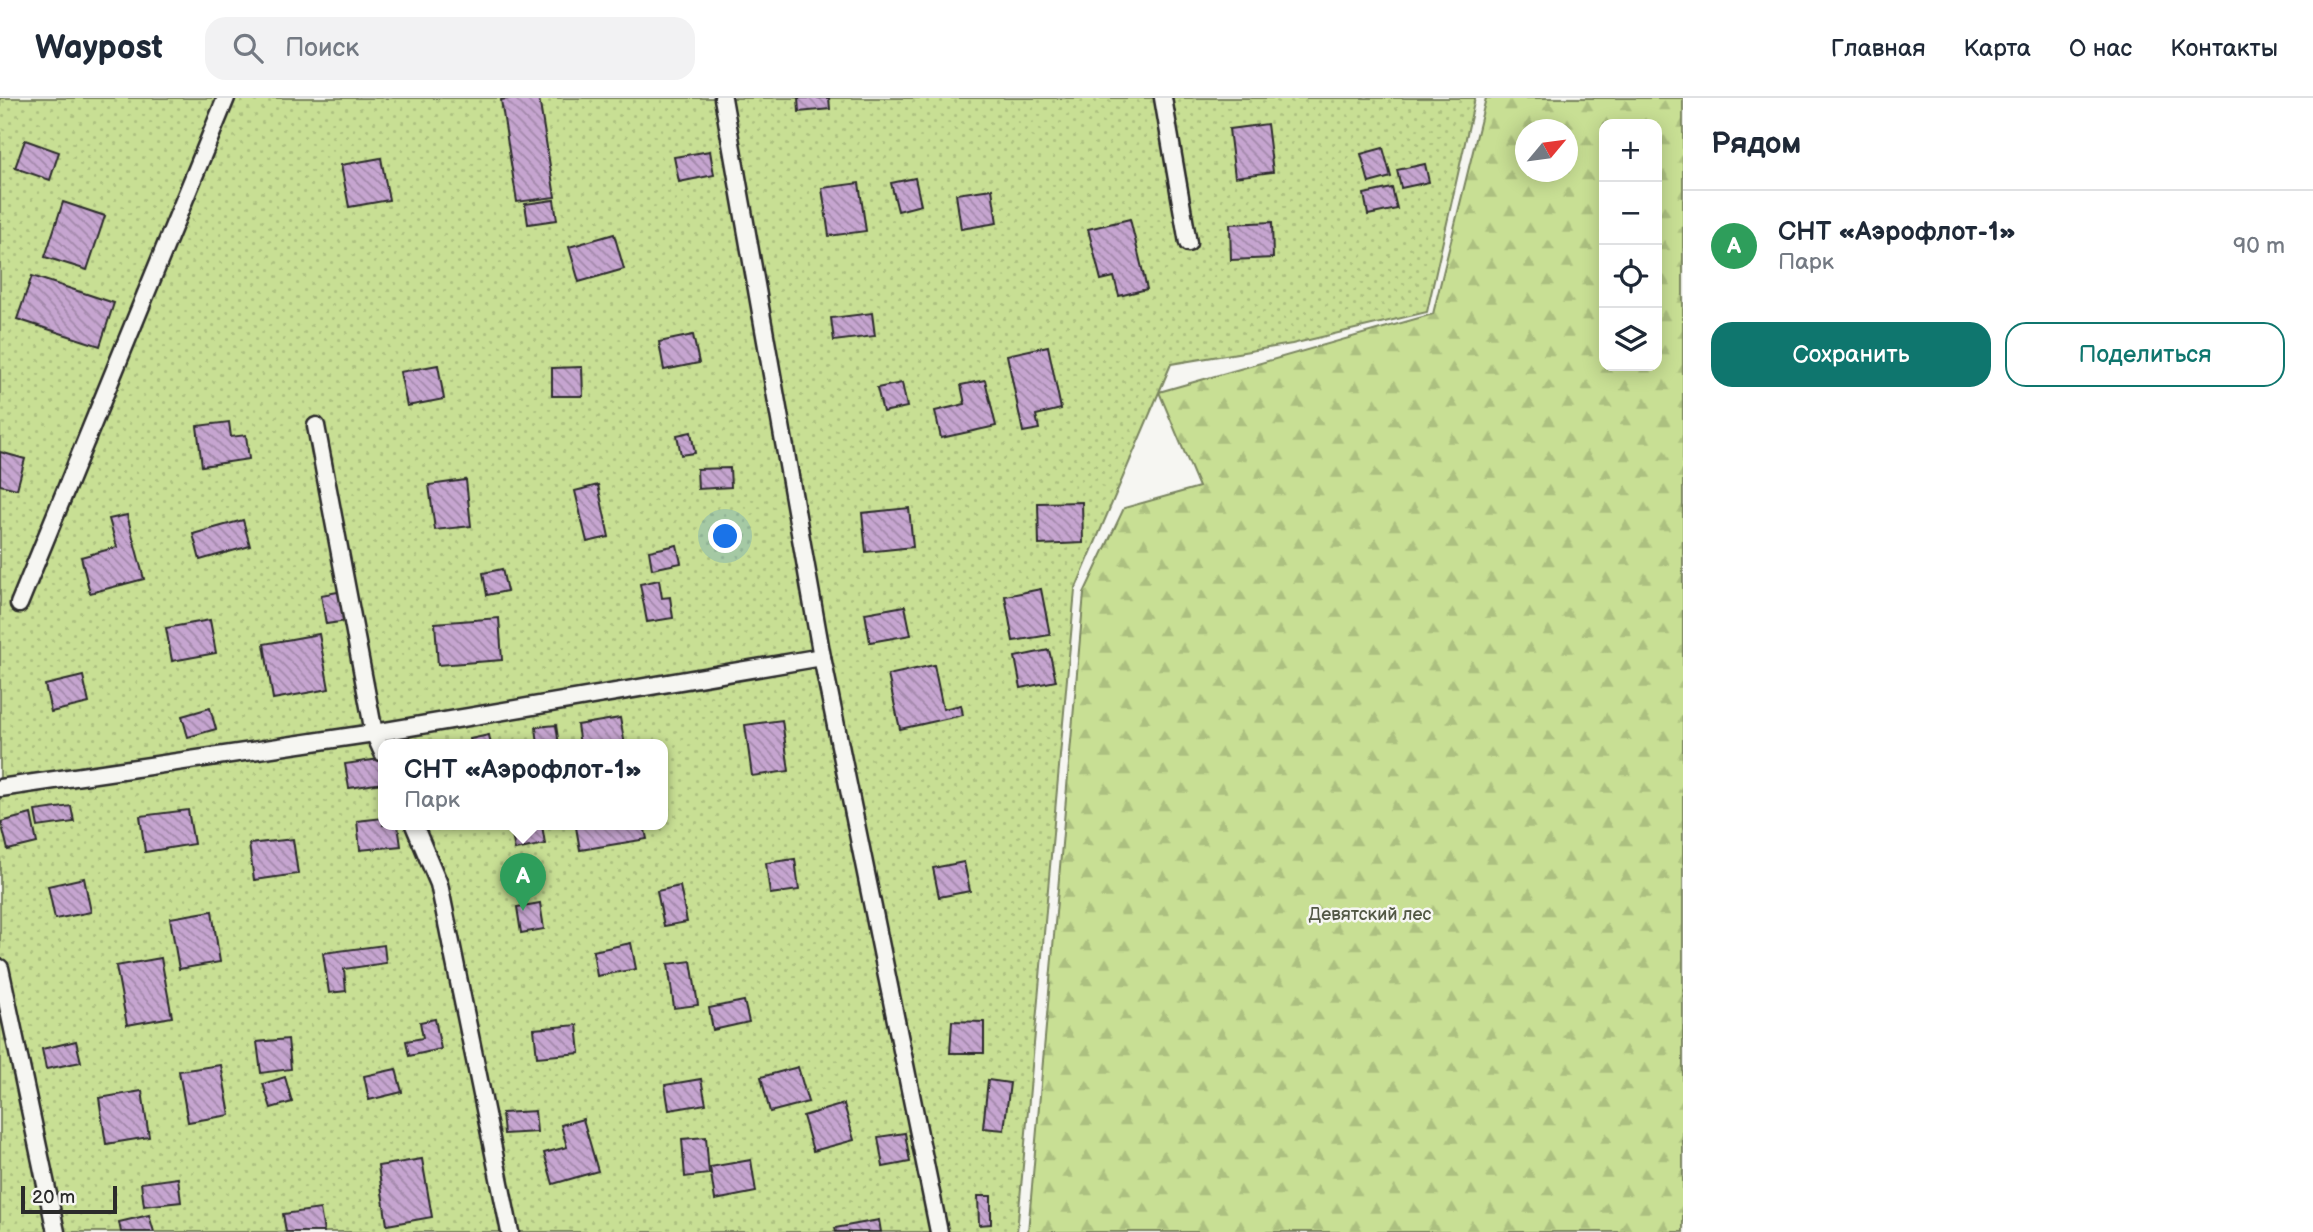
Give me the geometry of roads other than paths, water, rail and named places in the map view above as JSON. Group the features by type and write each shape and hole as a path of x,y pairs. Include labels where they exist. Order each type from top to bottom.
{"lane":[{"path":"19,604 226,98"},
{"path":"723,98 822,657 939,1232"},
{"path":"1163,98 1188,243"},
{"path":"316,426 374,733 378,742"},
{"path":"0,788 374,733 822,657"},
{"path":"416,830 439,884 510,1232"},
{"path":"0,968 56,1232"}],"place":[{"name":"СНТ «Аэрофлот-1»","path":"523,911"}],"park label":[{"name":"Девятский лес","path":"1370,914"}]}
